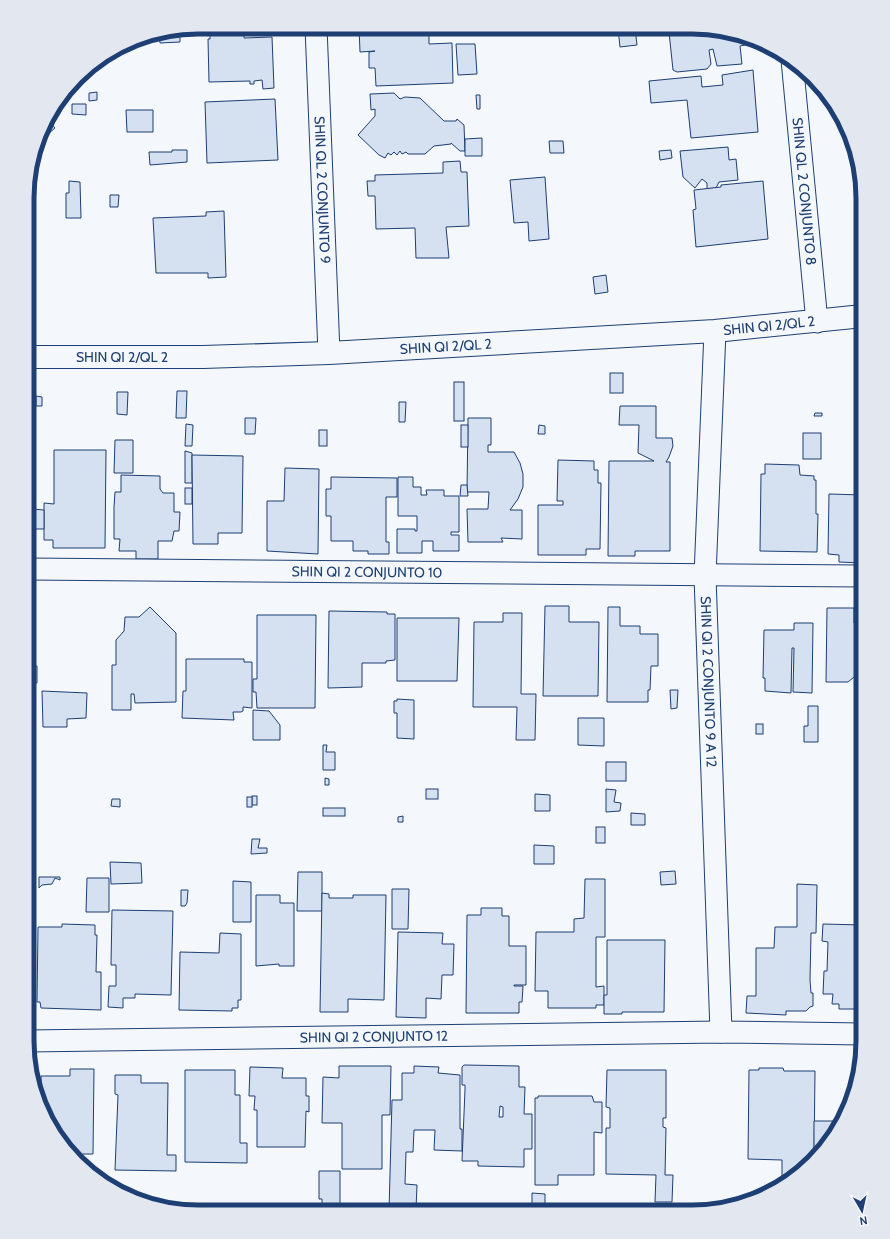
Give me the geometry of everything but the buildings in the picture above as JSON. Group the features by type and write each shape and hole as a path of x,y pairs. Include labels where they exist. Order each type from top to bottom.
{"street":[{"name":"SHIN QL 2 CONJUNTO 9","path":"316,34 329,353"},
{"name":"SHIN QL 2 CONJUNTO 8","path":"793,69 817,322"},
{"name":"SHIN QI 2/QL 2","path":"34,356 195,357 329,353 715,331 856,317"},
{"name":"SHIN QI 2 CONJUNTO 9 A 12","path":"715,331 705,576 721,1032"},
{"name":"SHIN QI 2 CONJUNTO 10","path":"34,569 705,576 856,576"},
{"name":"SHIN QI 2 CONJUNTO 12","path":"34,1041 721,1032 856,1034"}]}
